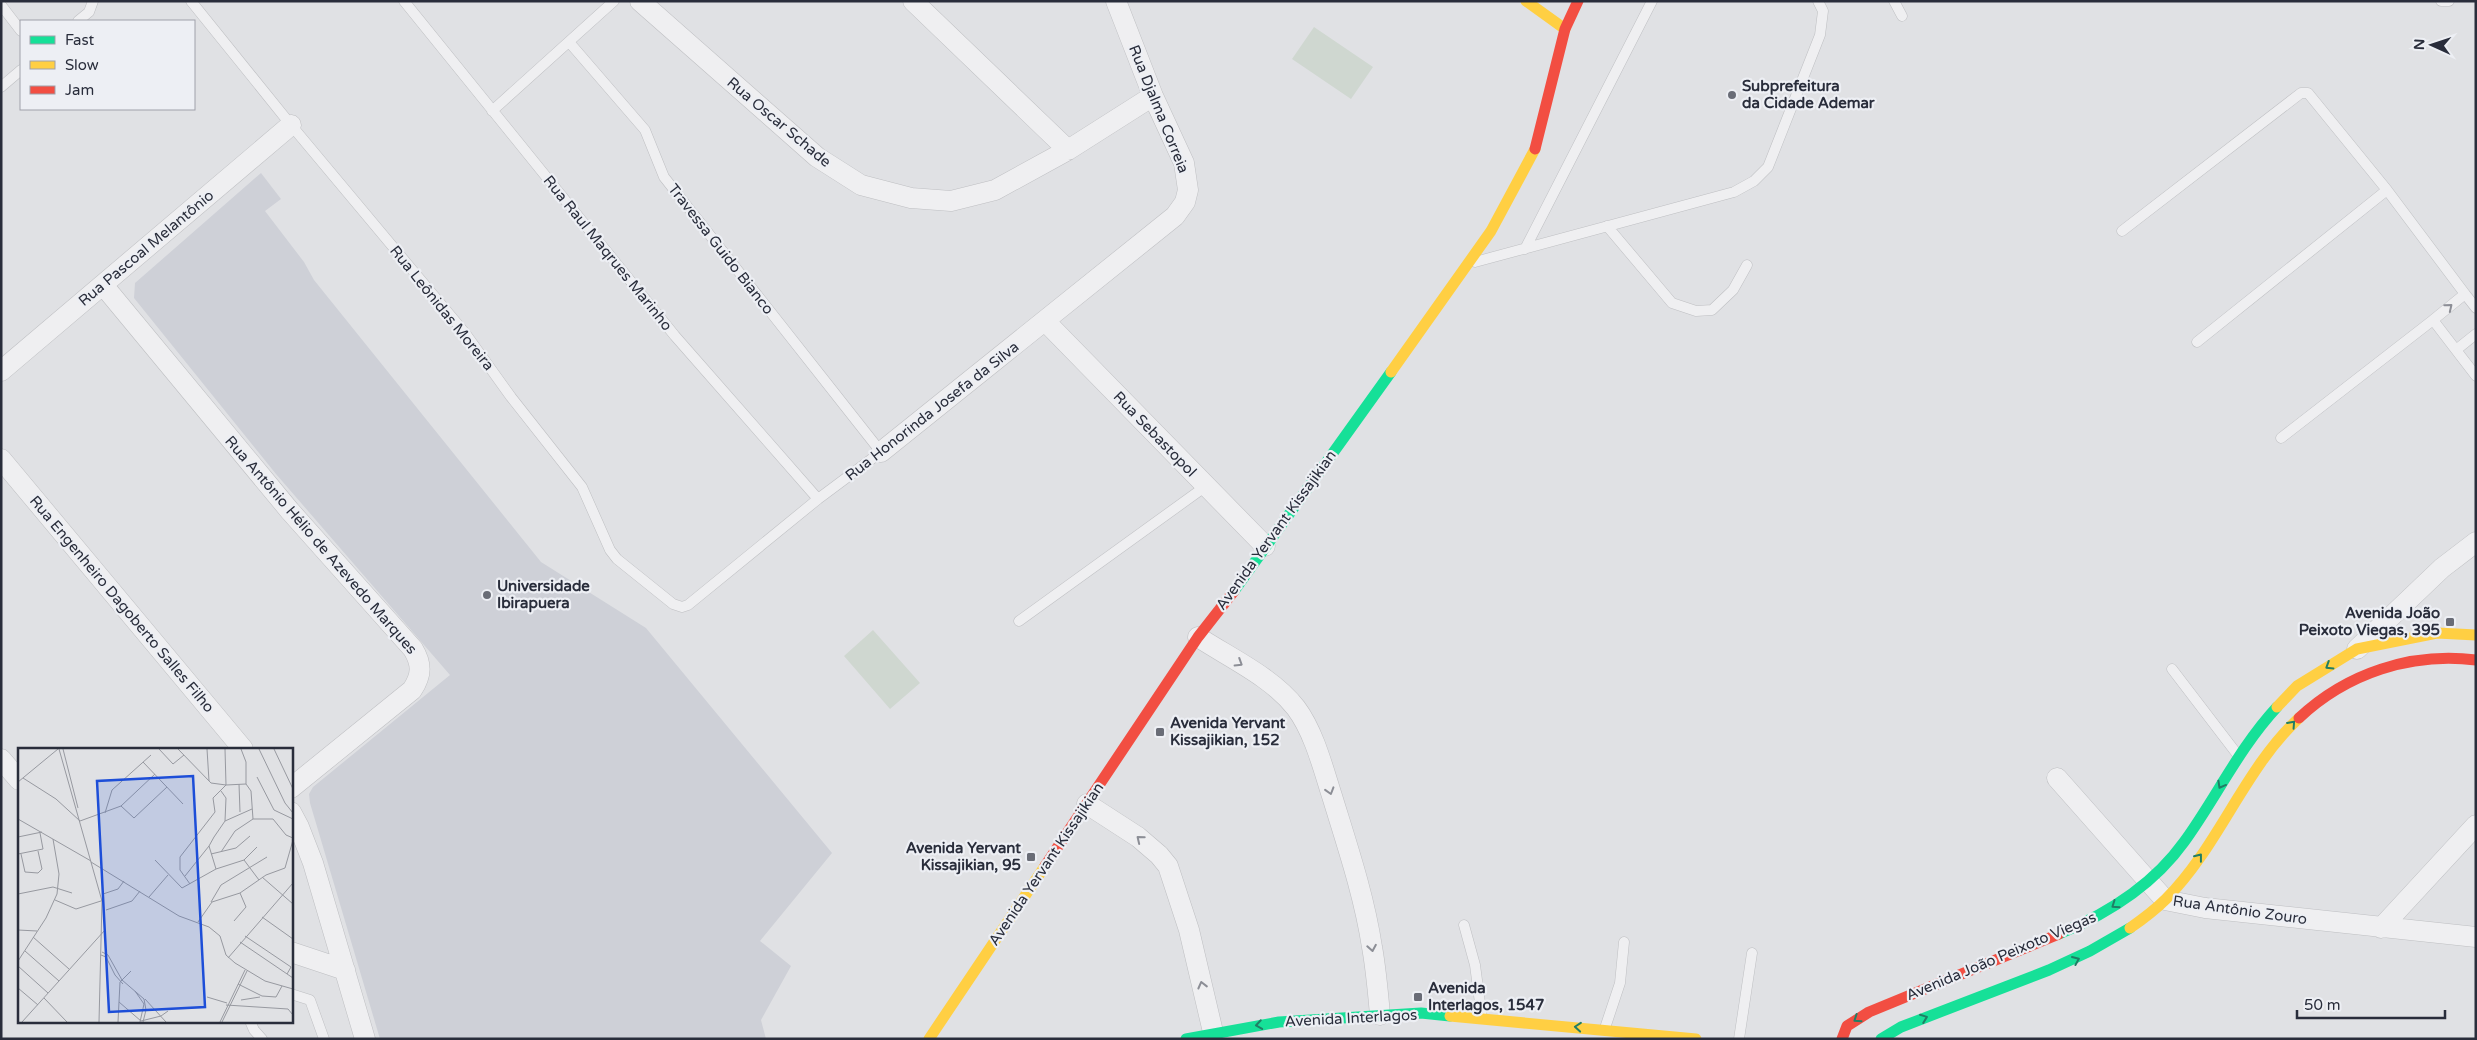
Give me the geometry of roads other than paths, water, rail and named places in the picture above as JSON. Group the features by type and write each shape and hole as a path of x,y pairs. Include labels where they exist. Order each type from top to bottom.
{"main road":[{"path":"1526,1 1565,29"},
{"name":"Avenida Yervant Kissajikian","path":"929,1039 1198,637 1266,546 1491,231 1535,148 1565,29 1578,1"},
{"name":"Avenida João Peixoto Viegas","path":"1842,1039 1847,1026 1869,1012 2064,932 2105,912 2148,882 2183,844 2238,755 2264,721 2297,686 2357,649 2437,633 2476,635"},
{"name":"Avenida João Peixoto Viegas","path":"1881,1039 1900,1027 2085,956 2120,935 2165,900 2204,852 2267,751 2299,717 2329,692 2364,674 2410,660 2460,658 2476,660"},
{"name":"Avenida Interlagos","path":"1186,1039 1214,1032 1281,1030 1380,1015 1421,1013 1608,1034 1696,1039"}],"street":[{"name":"Rua Oscar Schade","path":"640,1 817,157 861,185 911,198 951,201 995,190 1068,150 1153,96"},
{"path":"913,1 1068,150"},
{"name":"Rua Djalma Correia","path":"1116,1 1153,96 1184,163 1188,179 1185,202 1175,216"},
{"name":"Rua Pascoal Melantônio","path":"1,371 291,125"},
{"name":"Rua Honorinda Josefa da Silva","path":"881,452 1175,216"},
{"name":"Rua Antônio Hélio de Azevedo Marques","path":"104,285 290,511 419,659 421,669 419,680 412,690 292,787"},
{"name":"Rua Sebastopol","path":"1045,321 1266,546"},
{"name":"Rua Engenheiro Dagoberto Salles Filho","path":"1,460 242,748"},
{"path":"2357,649 2442,568 2476,542"},
{"path":"1198,637 1256,674 1284,696 1297,710 1308,730 1322,765 1353,865 1372,946 1380,1015"},
{"path":"1,759 18,779"},
{"name":"Rua Antônio Zouro","path":"2057,778 2165,900 2205,908 2476,937"},
{"path":"1087,804 1138,837 1159,855 1168,866 1189,930 1214,1032"},
{"path":"292,814 313,863 365,1039"},
{"path":"2381,928 2476,825"},
{"path":"292,952 345,970"}],"lane":[{"path":"79,20 89,12 93,1"},
{"name":"Rua Leônidas Moreira","path":"192,1 291,125 466,333 511,397 582,487 610,550 617,559 673,604 682,607 688,604"},
{"name":"Rua Raul Maqrues Marinho","path":"404,1 675,336 818,500"},
{"path":"492,111 614,1"},
{"path":"1525,249 1652,1"},
{"path":"1467,264 1734,192 1754,181 1768,167 1820,35 1823,11 1818,1"},
{"path":"1894,1 1902,16"},
{"path":"2441,1 2449,1"},
{"path":"1,5 20,30"},
{"name":"Travessa Guido Bianco","path":"570,42 645,130 664,177 881,452"},
{"path":"1,87 20,71"},
{"path":"2122,231 2304,92 2312,96 2387,190 2476,308"},
{"path":"2197,342 2387,190"},
{"path":"1607,226 1672,303 1696,311 1712,310 1733,290 1747,265"},
{"path":"2281,438 2464,294"},
{"path":"2433,320 2476,376"},
{"path":"2456,350 2476,334"},
{"name":"Rua Honorinda Josefa da Silva","path":"688,604 881,452"},
{"path":"1019,621 1206,486"},
{"path":"2172,669 2238,755"},
{"path":"1464,926 1475,965 1482,1019"},
{"path":"1608,1034 1620,983 1624,942"},
{"path":"1739,1039 1752,953"},
{"path":"292,994 310,1000 324,1038 314,1039"},
{"path":"250,1022 254,1030 262,1039"}],"place":[{"name":"Subprefeitura da Cidade Ademar","path":"1732,95"},
{"name":"Universidade Ibirapuera","path":"487,595"},
{"name":"Avenida João Peixoto Viegas, 395","path":"2450,622"},
{"name":"Avenida Yervant Kissajikian, 152","path":"1160,732"},
{"name":"Avenida Yervant Kissajikian, 95","path":"1031,857"},
{"name":"Avenida Interlagos, 1547","path":"1418,997"}]}
